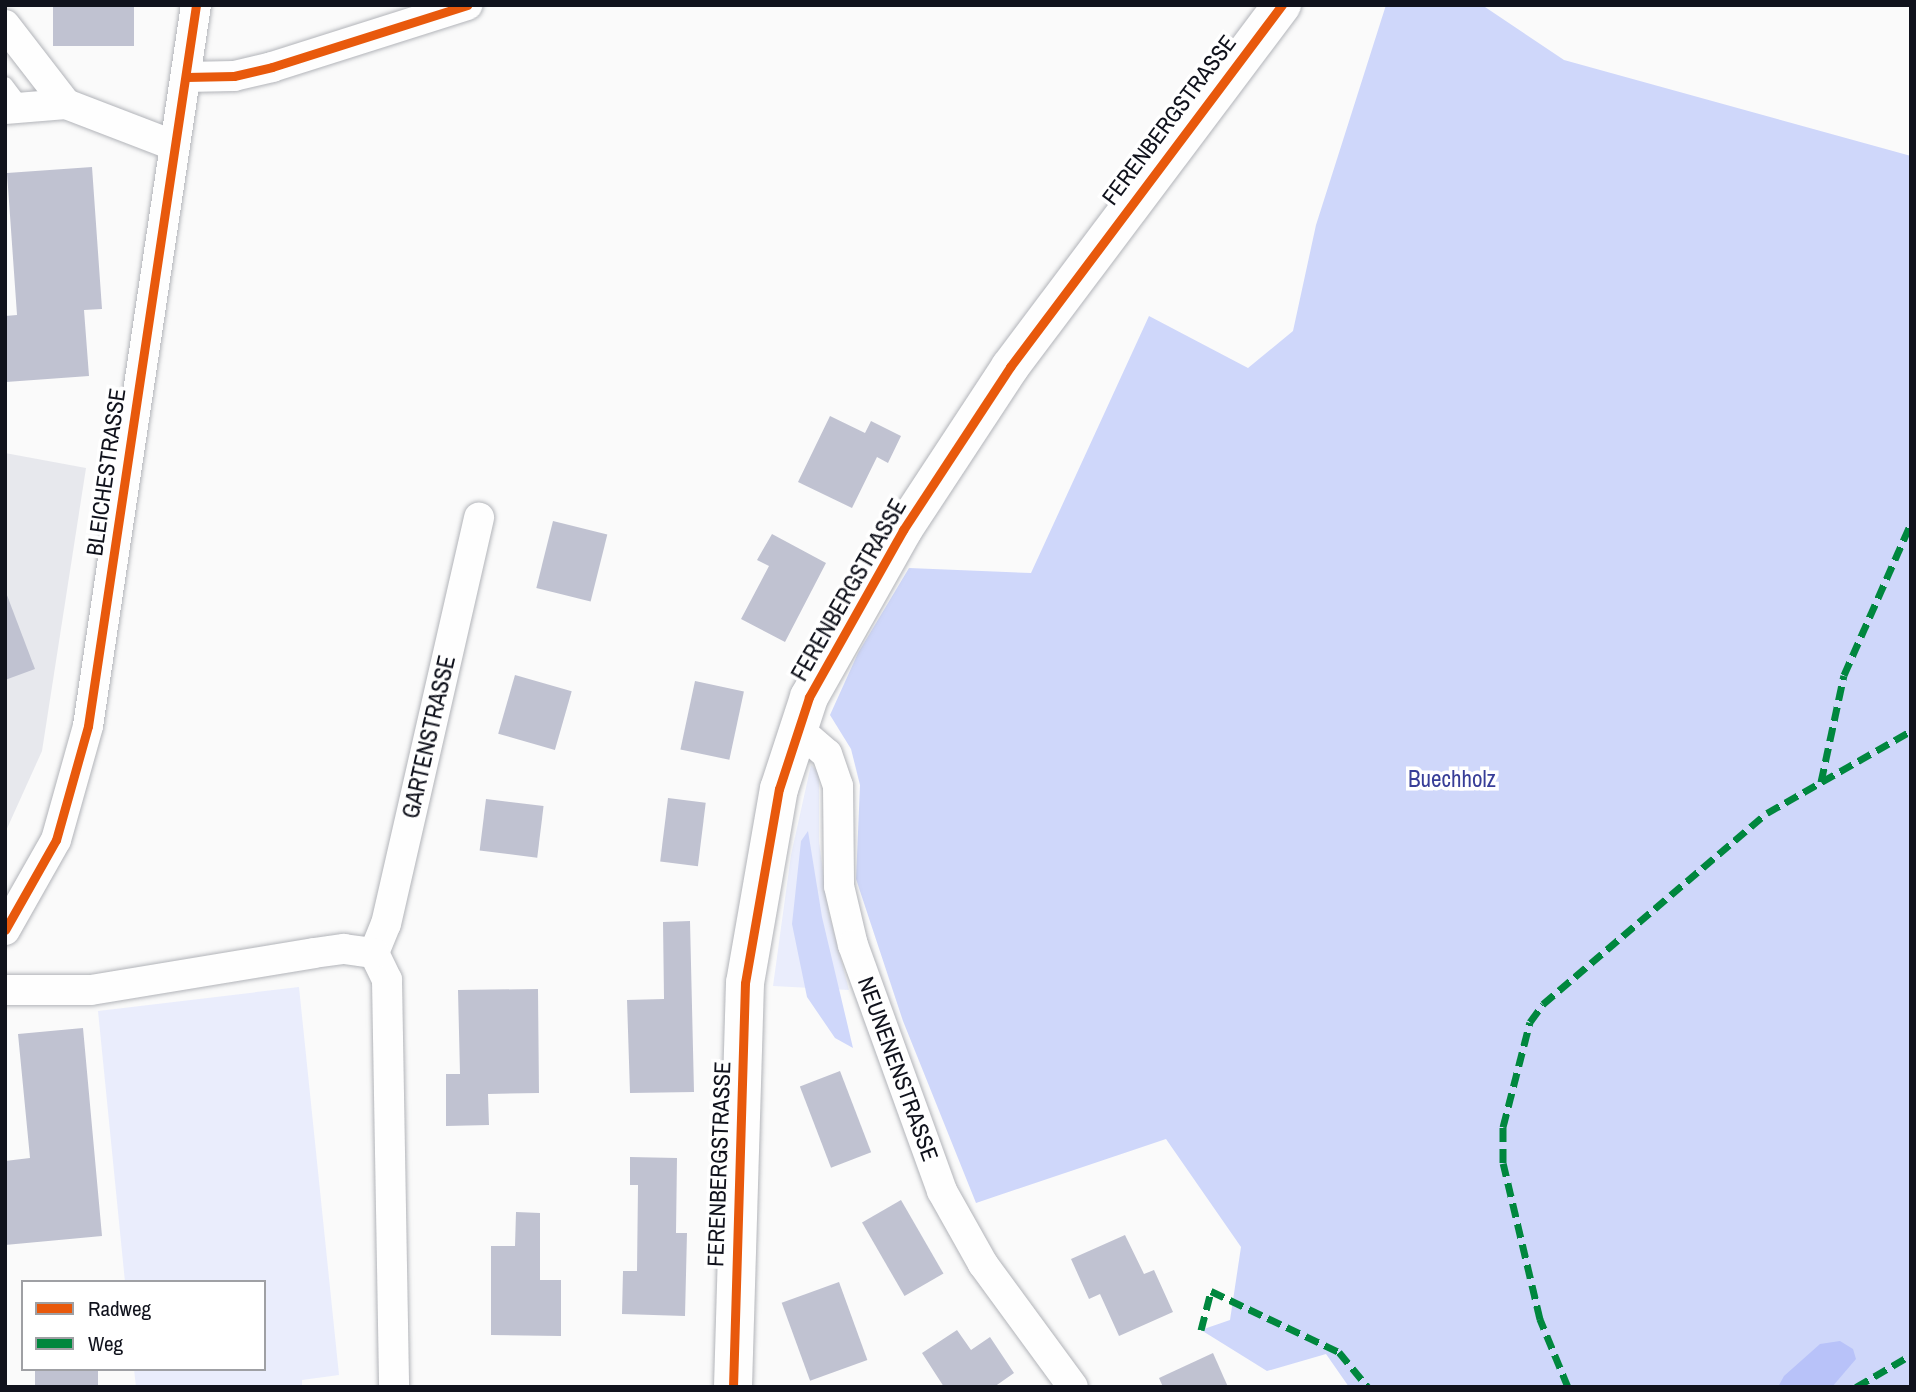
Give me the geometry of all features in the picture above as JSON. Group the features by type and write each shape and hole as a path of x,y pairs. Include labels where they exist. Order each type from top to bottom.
{"street":[{"name":"BLEICHESTRASSE","path":"5,930 56,840 85,737 196,5"},
{"path":"186,76 234,76 272,67 467,5"},
{"name":"FERENBERGSTRASSE","path":"733,1387 745,983 762,866 798,729 827,662 890,551 1010,367 1282,5"},
{"path":"5,25 66,104"},
{"path":"10,100 66,104 173,145"},
{"name":"GARTENSTRASSE","path":"374,953 386,923 479,518"},
{"name":"NEUNENENSTRASSE","path":"798,729 827,754 838,786 839,886 853,945 942,1191 983,1264 1073,1387"},
{"path":"5,990 91,990 344,949 374,953 387,980 394,1387"}],"shaded area":[{"path":"5,453 86,468 42,751 5,833"},
{"path":"811,765 819,773 819,842 829,914 849,990 773,986 791,855"},
{"path":"299,987 339,1375 302,1380 302,1387 136,1387 134,1371 266,1371 266,1280 125,1280 98,1011"},
{"path":"1840,1341 1853,1349 1856,1359 1832,1387 1778,1387 1784,1376 1820,1344"}],"green space":[{"name":"Buechholz","path":"1386,5 1482,5 1564,60 1911,156 1911,1387 1349,1387 1326,1354 1267,1371 1201,1330 1230,1320 1241,1247 1166,1139 976,1203 903,1021 856,879 860,785 851,749 830,715 858,653 909,568 1031,573 1149,316 1248,368 1293,331 1316,225"},
{"path":"808,831 822,917 853,1048 835,1038 807,997 792,924 801,841"}],"building":[{"path":"53,5 134,5 134,46 53,46"},
{"path":"92,167 102,309 84,310 89,376 6,382 5,316 17,315 7,173"},
{"path":"830,416 865,433 871,421 901,436 888,463 877,457 852,508 798,482"},
{"path":"553,521 607,535 591,601 536,588"},
{"path":"772,534 826,563 785,642 741,619 769,566 757,560"},
{"path":"5,590 35,669 5,680"},
{"path":"515,675 572,691 555,750 498,734"},
{"path":"695,681 744,691 729,760 680,749"},
{"path":"668,798 706,803 698,866 660,862"},
{"path":"486,799 544,806 537,858 480,851"},
{"path":"690,921 694,1092 630,1093 627,1000 664,999 663,922"},
{"path":"538,989 539,1093 488,1094 489,1125 446,1126 446,1074 460,1074 458,990"},
{"path":"83,1028 102,1236 5,1245 5,1161 30,1158 18,1034"},
{"path":"840,1071 871,1152 831,1168 800,1086"},
{"path":"630,1157 677,1158 676,1233 687,1233 685,1316 622,1314 623,1271 637,1271 638,1185 630,1185"},
{"path":"901,1200 944,1274 905,1296 862,1222"},
{"path":"516,1212 540,1213 540,1280 561,1280 561,1336 491,1335 491,1246 515,1246"},
{"path":"1125,1235 1144,1274 1154,1270 1173,1312 1119,1336 1100,1294 1089,1299 1071,1259"},
{"path":"839,1282 867,1360 810,1381 782,1303"},
{"path":"957,1330 971,1350 990,1337 1014,1373 994,1387 944,1387 922,1353"},
{"path":"1213,1353 1228,1387 1163,1387 1159,1378"},
{"path":"35,1371 98,1371 98,1387 35,1387"}],"marked path":[{"path":"1821,782 1844,675 1911,523"},
{"path":"1568,1387 1540,1319 1503,1163 1503,1127 1530,1022 1543,1004 1767,813 1911,731"},
{"path":"1201,1330 1211,1291 1339,1352 1368,1387"},
{"path":"1856,1387 1911,1355"}],"cycle path":[{"path":"5,930 56,840 88,726 196,5"},
{"path":"186,77 234,76 272,67 467,5"},
{"path":"733,1387 745,983 779,789 809,697 903,530 1010,367 1282,5"}]}
